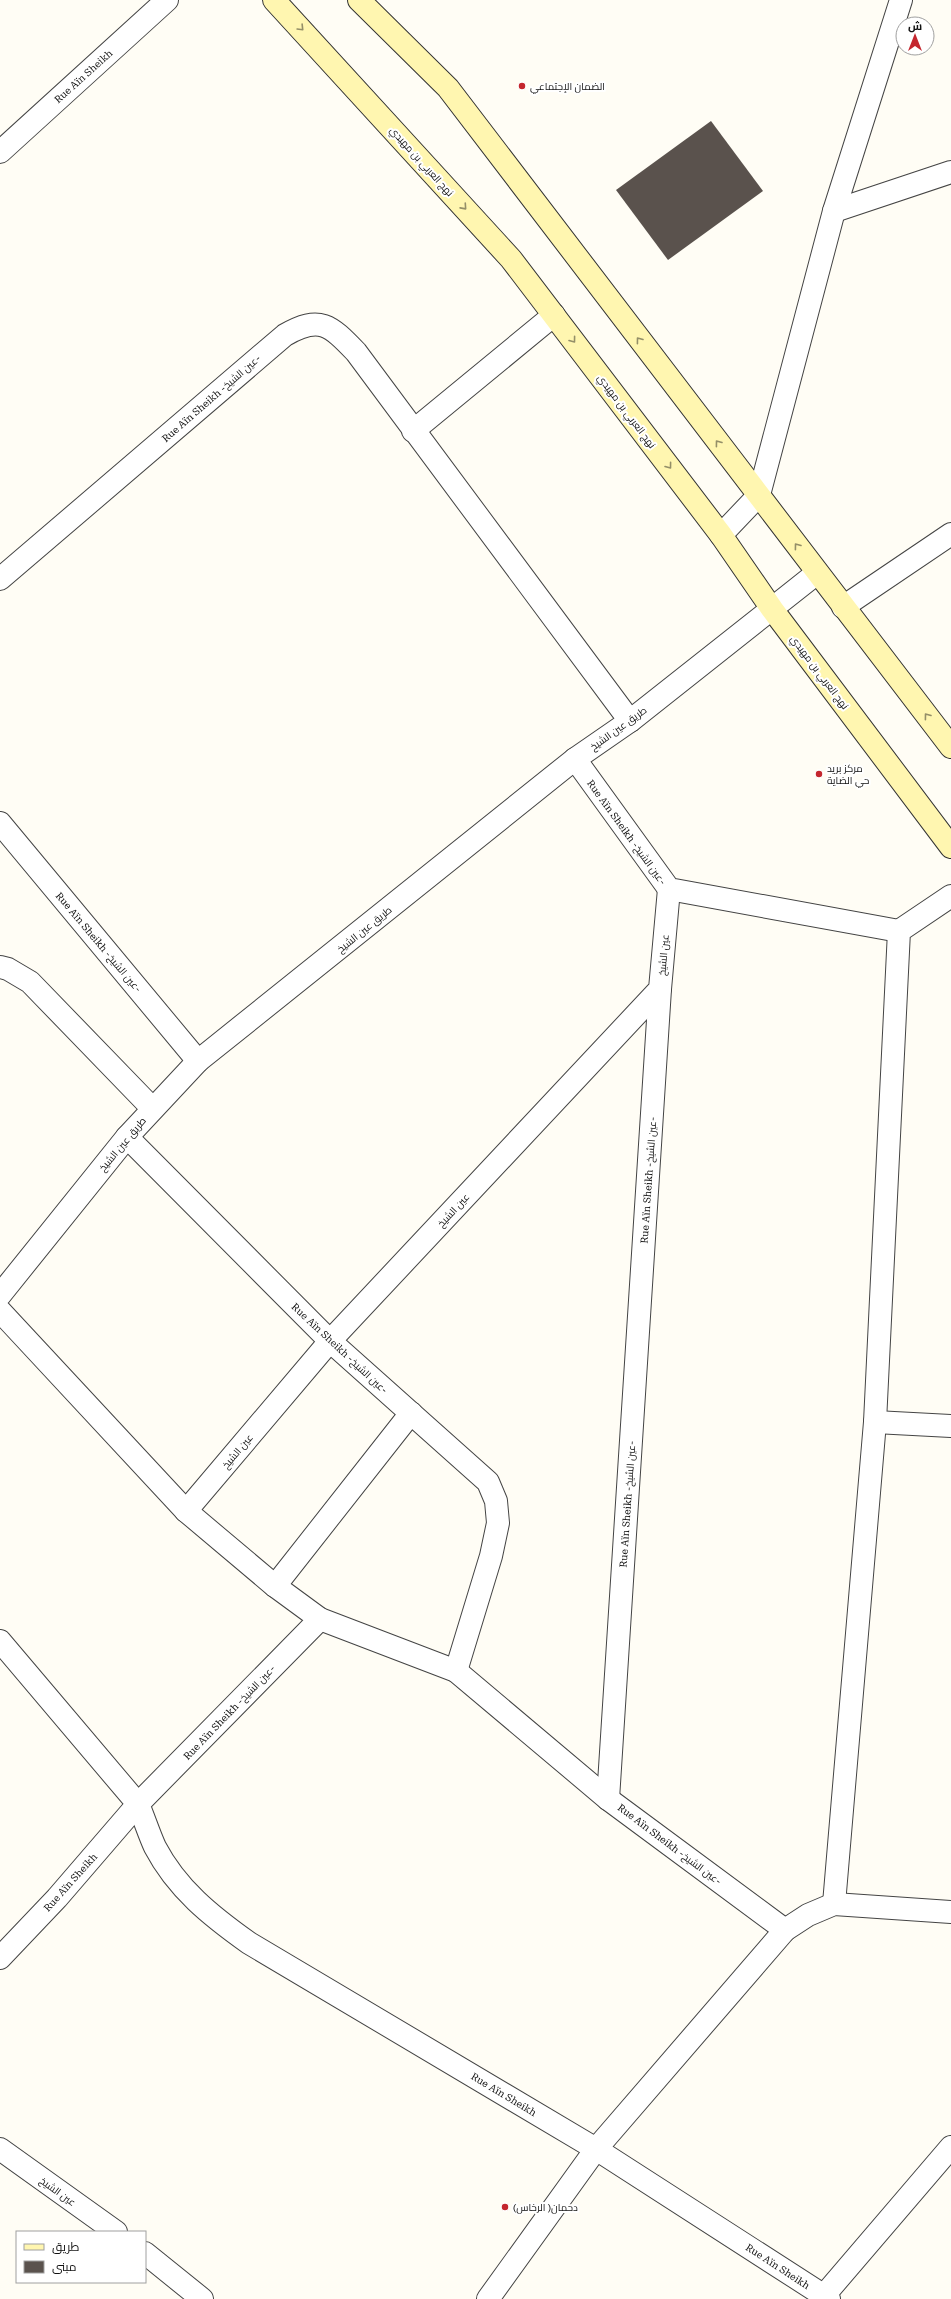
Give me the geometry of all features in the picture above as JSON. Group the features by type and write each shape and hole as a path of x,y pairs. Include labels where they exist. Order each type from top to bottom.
{"main road":[{"name":"نهج العربي بن مهيدي","path":"274,0 511,259 721,535 772,609 951,847"},
{"path":"358,0 448,88 951,747"}],"street":[{"name":"Rue Aïn Sheikh","path":"0,152 167,0"},
{"path":"721,535 759,495 834,211 901,0"},
{"path":"834,211 951,172"},
{"path":"413,431 554,316"},
{"name":"Rue Aïn Sheikh -عين الشيخ-","path":"0,579 285,335 302,325 316,325 332,329 356,352 413,431 630,721"},
{"path":"843,607 951,534"},
{"name":"طريق عين الشيخ","path":"0,1296 127,1137 152,1108 198,1061 575,759 630,721 817,573"},
{"name":"Rue Aïn Sheikh -عين الشيخ-","path":"575,759 669,889 899,931"},
{"name":"Rue Aïn Sheikh -عين الشيخ-","path":"0,823 198,1061"},
{"name":"عين الشيخ","path":"186,1511 330,1341 660,989 669,889"},
{"path":"834,1904 875,1422 899,931 951,896"},
{"path":"0,967 8,969 30,982 152,1108"},
{"name":"Rue Aïn Sheikh -عين الشيخ-","path":"660,989 608,1799 785,1930"},
{"name":"Rue Aïn Sheikh -عين الشيخ-","path":"127,1137 330,1341 488,1482 496,1501 498,1523 491,1556 456,1671"},
{"path":"0,1311 186,1511 275,1586 320,1619 456,1671 608,1799"},
{"path":"275,1586 411,1413"},
{"path":"875,1422 951,1426"},
{"name":"Rue Aïn Sheikh -عين الشيخ-","path":"138,1804 320,1619"},
{"path":"0,1640 138,1804"},
{"name":"Rue Aïn Sheikh","path":"0,1958 58,1898 138,1804 156,1847 181,1887 211,1916 249,1943 596,2149 825,2298"},
{"path":"488,2299 596,2149 785,1930 808,1915 834,1904 951,1912"},
{"path":"825,2298 951,2146"},
{"name":"عين الشيخ","path":"0,2149 115,2231"},
{"path":"146,2254 202,2299"}],"building":[{"path":"711,121 763,191 668,260 616,190"}],"place":[{"name":"الضمان الإجتماعي","path":"522,86"},
{"name":"مركز بريد حي الضاية","path":"819,774"},
{"name":"دحمان( الرخاس)","path":"505,2207"}]}
